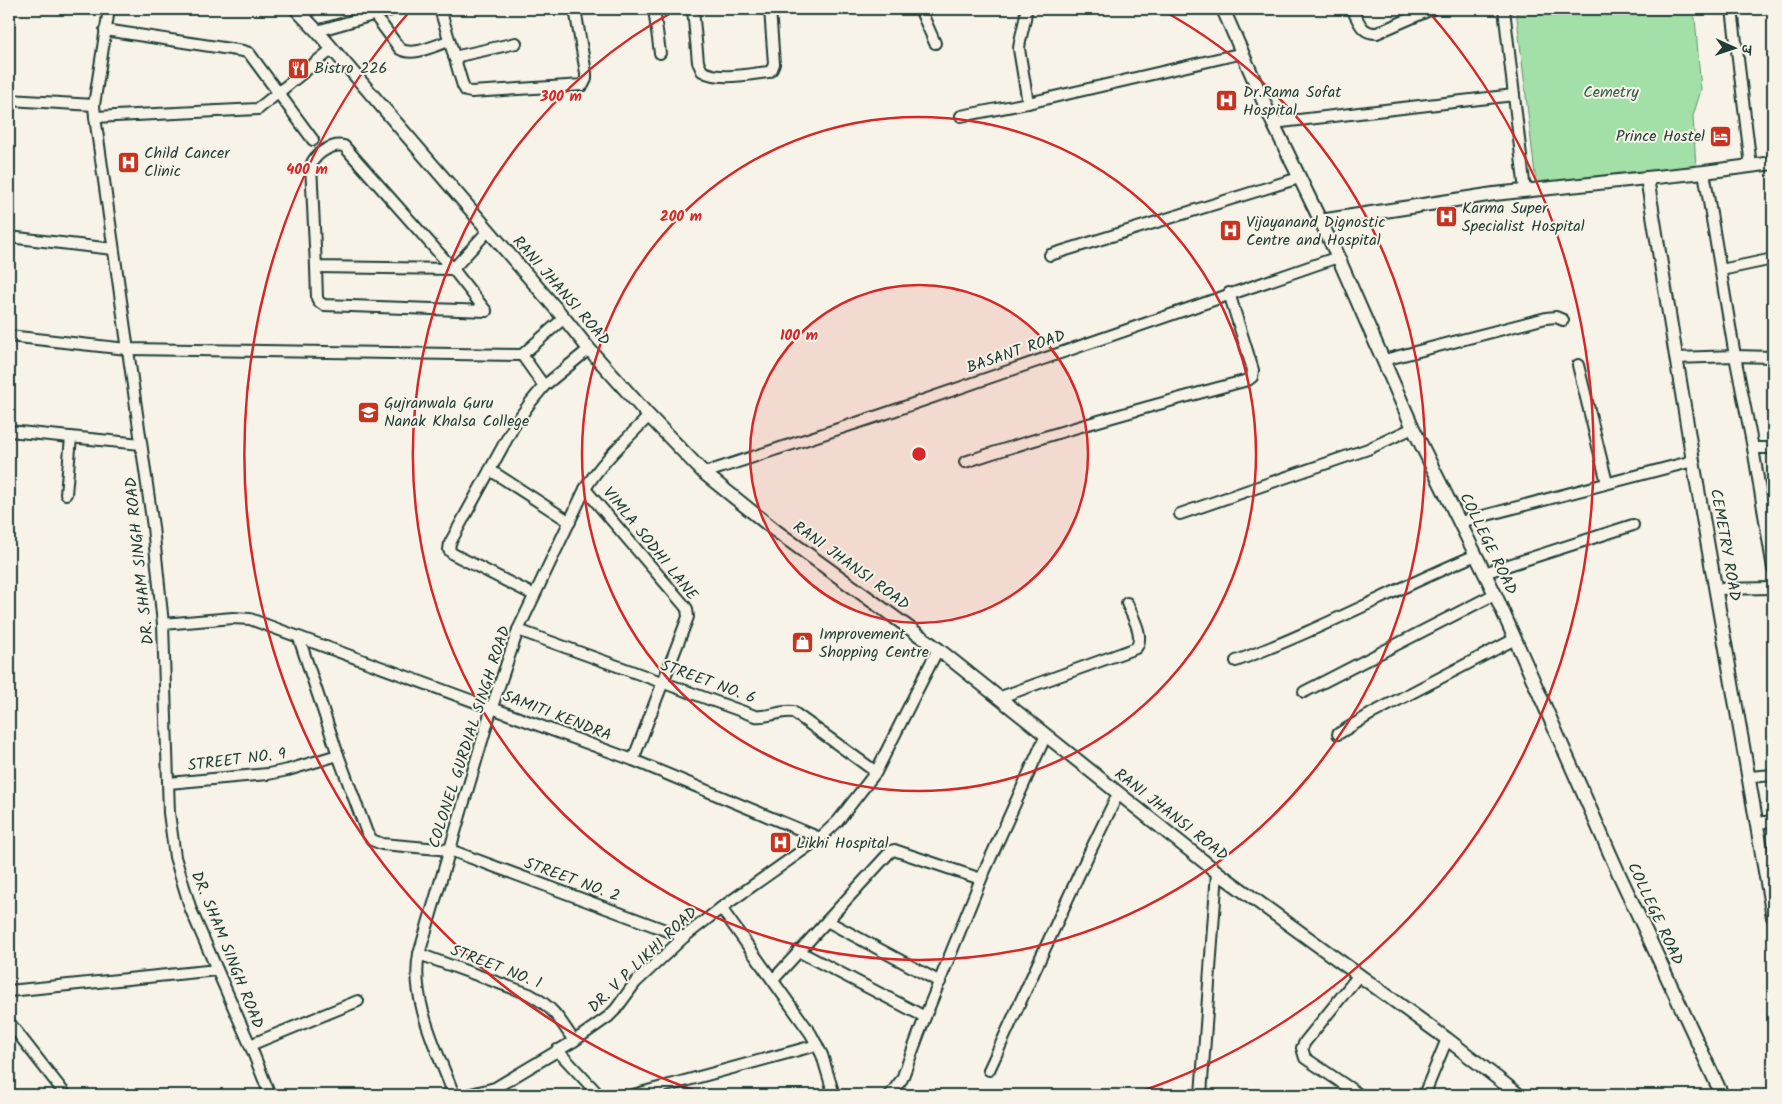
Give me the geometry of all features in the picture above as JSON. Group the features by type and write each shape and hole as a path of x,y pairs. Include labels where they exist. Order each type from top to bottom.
{"street":[{"name":"DR. SHAM SINGH ROAD","path":"109,9 94,105 94,117 153,527 163,624 169,813 172,840 179,875 191,910 270,1095"},
{"name":"RANI JHANSI ROAD","path":"296,9 317,31 331,50 589,349 649,416 704,473 776,531 938,649 1217,872 1447,1039 1519,1095"},
{"path":"317,31 394,9"},
{"path":"440,9 463,86 466,91 471,92 583,84 586,79 586,73 575,9"},
{"path":"654,9 660,54"},
{"path":"693,9 698,62 702,71 708,75 718,77 769,72 772,69 774,64 770,9"},
{"path":"920,9 935,43"},
{"path":"1026,9 1026,19 1019,40 1019,49 1028,103"},
{"name":"COLLEGE ROAD","path":"1224,9 1273,123 1338,257 1413,428 1495,594 1618,874 1722,1095"},
{"path":"1352,9 1364,31 1370,34 1377,33 1432,9"},
{"path":"1504,9 1525,191"},
{"path":"1732,9 1751,166"},
{"path":"374,14 400,49 404,51 413,52 449,41"},
{"path":"105,30 243,50 249,53 254,57 313,140"},
{"path":"454,57 516,43"},
{"path":"94,117 253,110 263,106 331,50"},
{"path":"961,116 1028,103 1243,53"},
{"path":"1273,123 1514,95"},
{"path":"9,100 94,105"},
{"path":"336,145 341,145 453,269 486,311 324,305 318,302 311,165 313,160 336,145"},
{"path":"1320,221 1494,194 1773,163"},
{"path":"1704,172 1773,568"},
{"path":"1050,255 1299,178"},
{"name":"CEMETRY ROAD","path":"1647,178 1693,461 1773,917"},
{"path":"316,267 453,269 488,231"},
{"path":"9,237 113,249"},
{"name":"BASANT ROAD","path":"704,473 884,414 1229,293 1338,257"},
{"path":"1721,270 1773,259"},
{"path":"966,462 1036,438 1124,412 1248,380 1252,377 1253,370 1229,293"},
{"path":"9,336 127,349 522,354 564,318"},
{"path":"1384,360 1546,318 1563,320"},
{"path":"534,595 453,554 449,550 450,543 515,424 530,402 544,386 589,349"},
{"path":"522,354 544,386"},
{"path":"1676,358 1773,357"},
{"path":"1578,365 1607,483"},
{"name":"COLONEL GURDIAL SINGH ROAD","path":"454,1095 428,1026 416,984 416,968 419,954 492,707 518,630 585,489 606,459 649,416"},
{"path":"1180,514 1368,449 1413,428"},
{"path":"9,431 141,444"},
{"path":"66,494 71,437"},
{"path":"1753,448 1773,448"},
{"path":"1460,522 1693,461"},
{"path":"490,470 570,522"},
{"name":"VIMLA SODHI LANE","path":"585,489 687,608 688,617 633,760"},
{"path":"1484,573 1632,525"},
{"path":"1236,661 1281,645 1428,575 1476,555"},
{"path":"1716,589 1773,588"},
{"path":"1304,692 1495,594"},
{"path":"998,698 1136,648 1140,643 1140,637 1127,603"},
{"name":"SAMITI KENDRA","path":"163,624 240,617 250,619 633,760 820,838"},
{"name":"STREET NO. 6","path":"518,630 755,716 768,716 786,711 793,712 876,772"},
{"path":"299,638 338,755"},
{"path":"1338,734 1371,714 1515,639"},
{"name":"DR. V P LIKHI ROAD","path":"467,1095 494,1088 574,1041 608,1017 635,983 684,937 721,908 820,838 838,821 876,772 938,649"},
{"path":"890,1095 902,1080 925,1017 982,879 1046,735"},
{"name":"STREET NO. 9","path":"169,783 268,774 338,755"},
{"name":"STREET NO. 2","path":"338,755 367,833 372,840 382,844 450,850 684,937"},
{"path":"1749,777 1773,775"},
{"path":"989,1070 1118,794"},
{"path":"1757,823 1773,821"},
{"path":"773,980 890,852 894,850 982,879"},
{"path":"1202,1095 1217,872"},
{"path":"721,908 817,1045 822,1055 834,1095"},
{"path":"827,921 940,982"},
{"path":"798,952 925,1017"},
{"name":"STREET NO. 1","path":"419,954 536,998 554,1011 574,1041"},
{"path":"9,991 217,970"},
{"path":"1359,975 1304,1042 1302,1048 1305,1058 1360,1095"},
{"path":"250,1045 358,1001"},
{"path":"9,1022 66,1095"},
{"path":"1424,1095 1447,1039"},
{"path":"633,1095 817,1045"},
{"path":"557,1050 599,1095"}],"green space":[{"name":"Cemetry","path":"1516,9 1691,9 1695,18 1701,90 1693,116 1696,168 1536,183"}],"place":[{"name":"Bistro 226","path":"298,68"},
{"name":"Dr.Rama Sofat Hospital","path":"1227,101"},
{"name":"Prince Hostel","path":"1721,136"},
{"name":"Child Cancer Clinic","path":"128,162"},
{"name":"Karma Super Specialist Hospital","path":"1446,217"},
{"name":"Vijayanand Dignostic Centre and Hospital","path":"1230,231"},
{"name":"Gujranwala Guru Nanak Khalsa College","path":"368,412"},
{"name":"Improvement Shopping Centre","path":"803,643"},
{"name":"Likhi Hospital","path":"780,843"}]}
